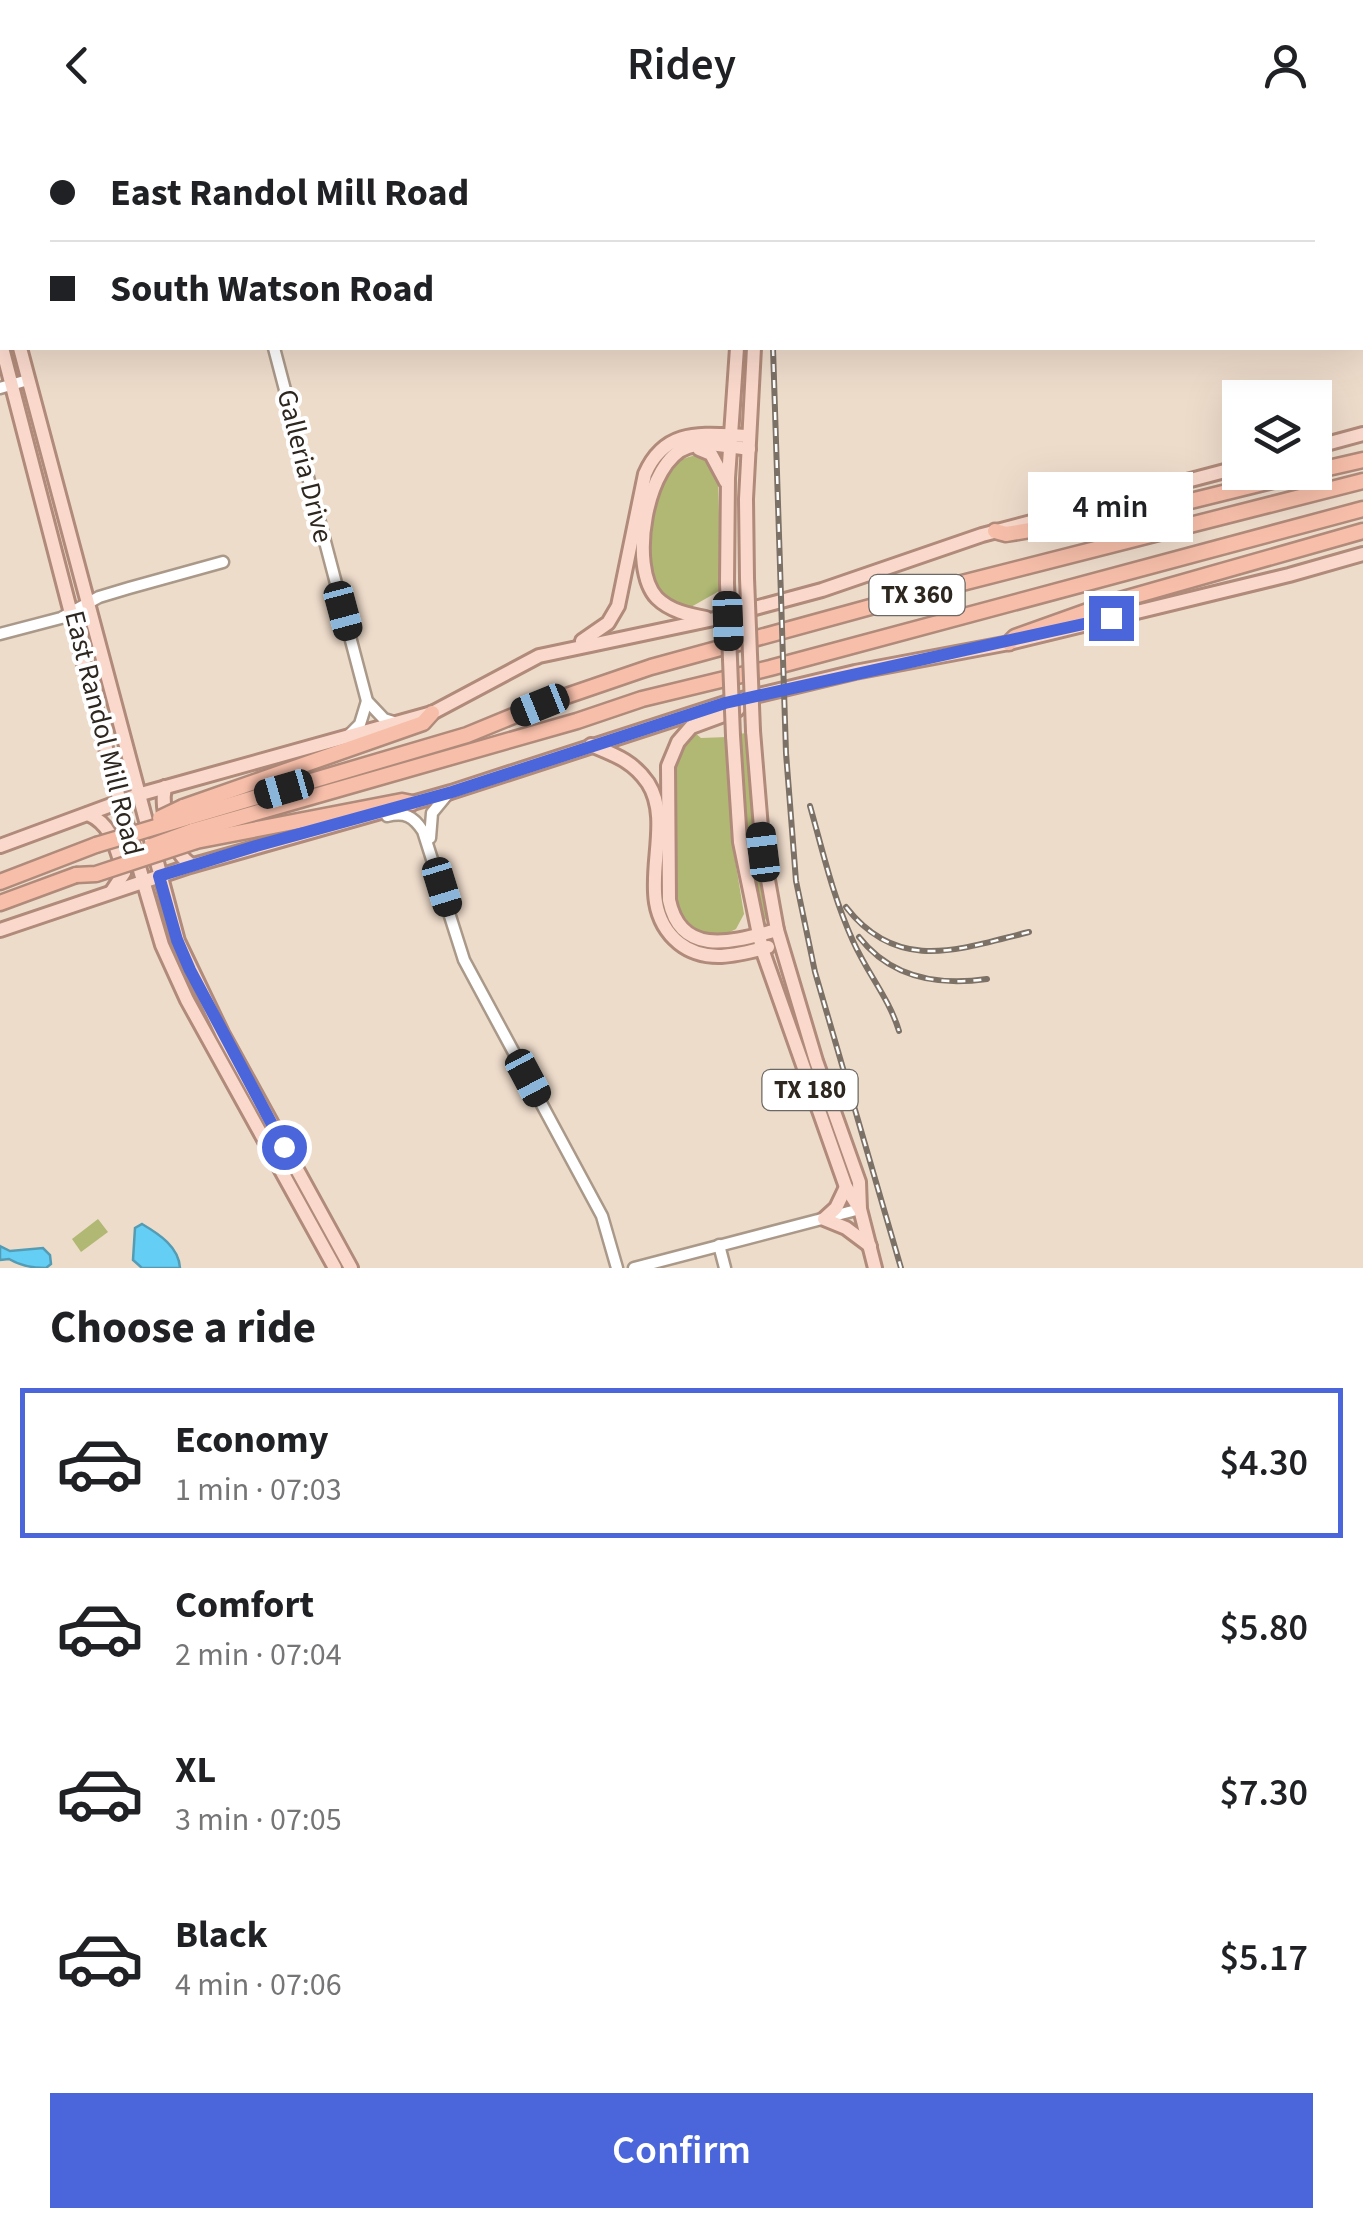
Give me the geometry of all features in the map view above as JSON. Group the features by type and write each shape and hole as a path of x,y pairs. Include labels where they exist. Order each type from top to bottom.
{"highway":[{"path":"1332,467 1363,460"},
{"name":"TX 360","path":"189,824 467,734 650,667 1363,481"},
{"path":"996,532 1006,534 1162,508 1235,490"},
{"name":"TX 360","path":"0,882 118,837 189,824 577,721 642,699 1363,509"},
{"path":"1009,642 1113,602 1363,531"},
{"path":"0,904 76,875 96,874 189,824 422,723 432,713"},
{"path":"189,824 412,804"}],"main road":[{"name":"East Randol Mill Road","path":"1,350 6,386 73,613 120,802 162,945 187,1000 335,1268"},
{"name":"East Randol Mill Road","path":"20,350 177,940 210,1010 351,1268"},
{"name":"TX 180","path":"737,350 728,486 727,583 740,842 760,942 772,980 846,1187 860,1209"},
{"name":"TX 180","path":"754,350 746,578 759,820 780,937 816,1062 858,1182 860,1209 875,1268"},
{"path":"708,435 726,420 733,408"},
{"path":"1332,442 1363,434"},
{"path":"562,650 598,632 618,606 650,463 669,443 687,436 708,435 730,442"},
{"path":"714,619 684,614 657,598 643,567 642,548 657,478 674,455 692,446 749,442"},
{"path":"692,446 711,454 728,486"},
{"path":"0,846 141,794 432,713 524,662 562,650 714,619 851,581 996,532 1222,472"},
{"path":"0,930 192,865 412,804 744,700 1264,582 1363,554"},
{"path":"744,700 737,710 691,727 678,742 668,766 667,876 672,915 684,931 696,939 760,942"},
{"path":"592,745 631,762 650,786 657,810 654,872 660,921 671,936 687,950 709,956 738,954 780,937"},
{"path":"134,768 145,782 165,787"},
{"path":"102,809 115,781"},
{"path":"165,787 162,800 180,857 192,865"},
{"path":"88,814 101,820 110,831 124,873 110,892"},
{"path":"727,941 745,921 751,903"},
{"path":"162,945 173,952 189,986 210,1010"},
{"path":"738,954 753,960 772,980"},
{"path":"284,1174 296,1183 313,1215 323,1216"},
{"path":"846,1187 836,1208 824,1219 846,1228 870,1246"}],"street":[{"name":"Galleria Drive","path":"275,350 367,701"},
{"path":"6,386 28,380"},
{"path":"0,634 73,613 129,588 223,562"},
{"path":"367,701 384,720 402,723"},
{"path":"346,738 360,724 367,701"},
{"path":"430,850 432,813 438,802 452,792"},
{"path":"346,822 363,823 397,814 415,819 430,850 464,960 602,1216 617,1268"},
{"path":"634,1268 860,1209"},
{"path":"719,1245 724,1268"}],"green space":[{"path":"697,455 705,457 718,476 721,590 690,611 667,601 657,590 649,546 653,510 663,479 676,463"},
{"path":"694,732 701,738 727,737 731,835 744,914 736,929 722,936 692,929 681,916 677,902 673,770 678,754"},
{"path":"746,733 767,921 759,912 745,826 739,734"},
{"path":"98,1219 108,1232 81,1252 72,1239"}],"water":[{"path":"142,1224 172,1247 180,1268 142,1268 133,1260 135,1228"},
{"path":"0,1246 10,1251 43,1248 50,1255 51,1264 36,1268 0,1260"}],"railway":[{"path":"773,350 786,753 796,881 815,972 901,1268"},
{"path":"810,806 846,924 899,1031"},
{"path":"846,907 866,928 887,942 909,949 954,949 1029,932"},
{"path":"859,937 886,962 917,976 951,981 987,979"}],"route":[{"path":"284,1147 190,970 159,876 452,792 725,703 1111,618"}]}
